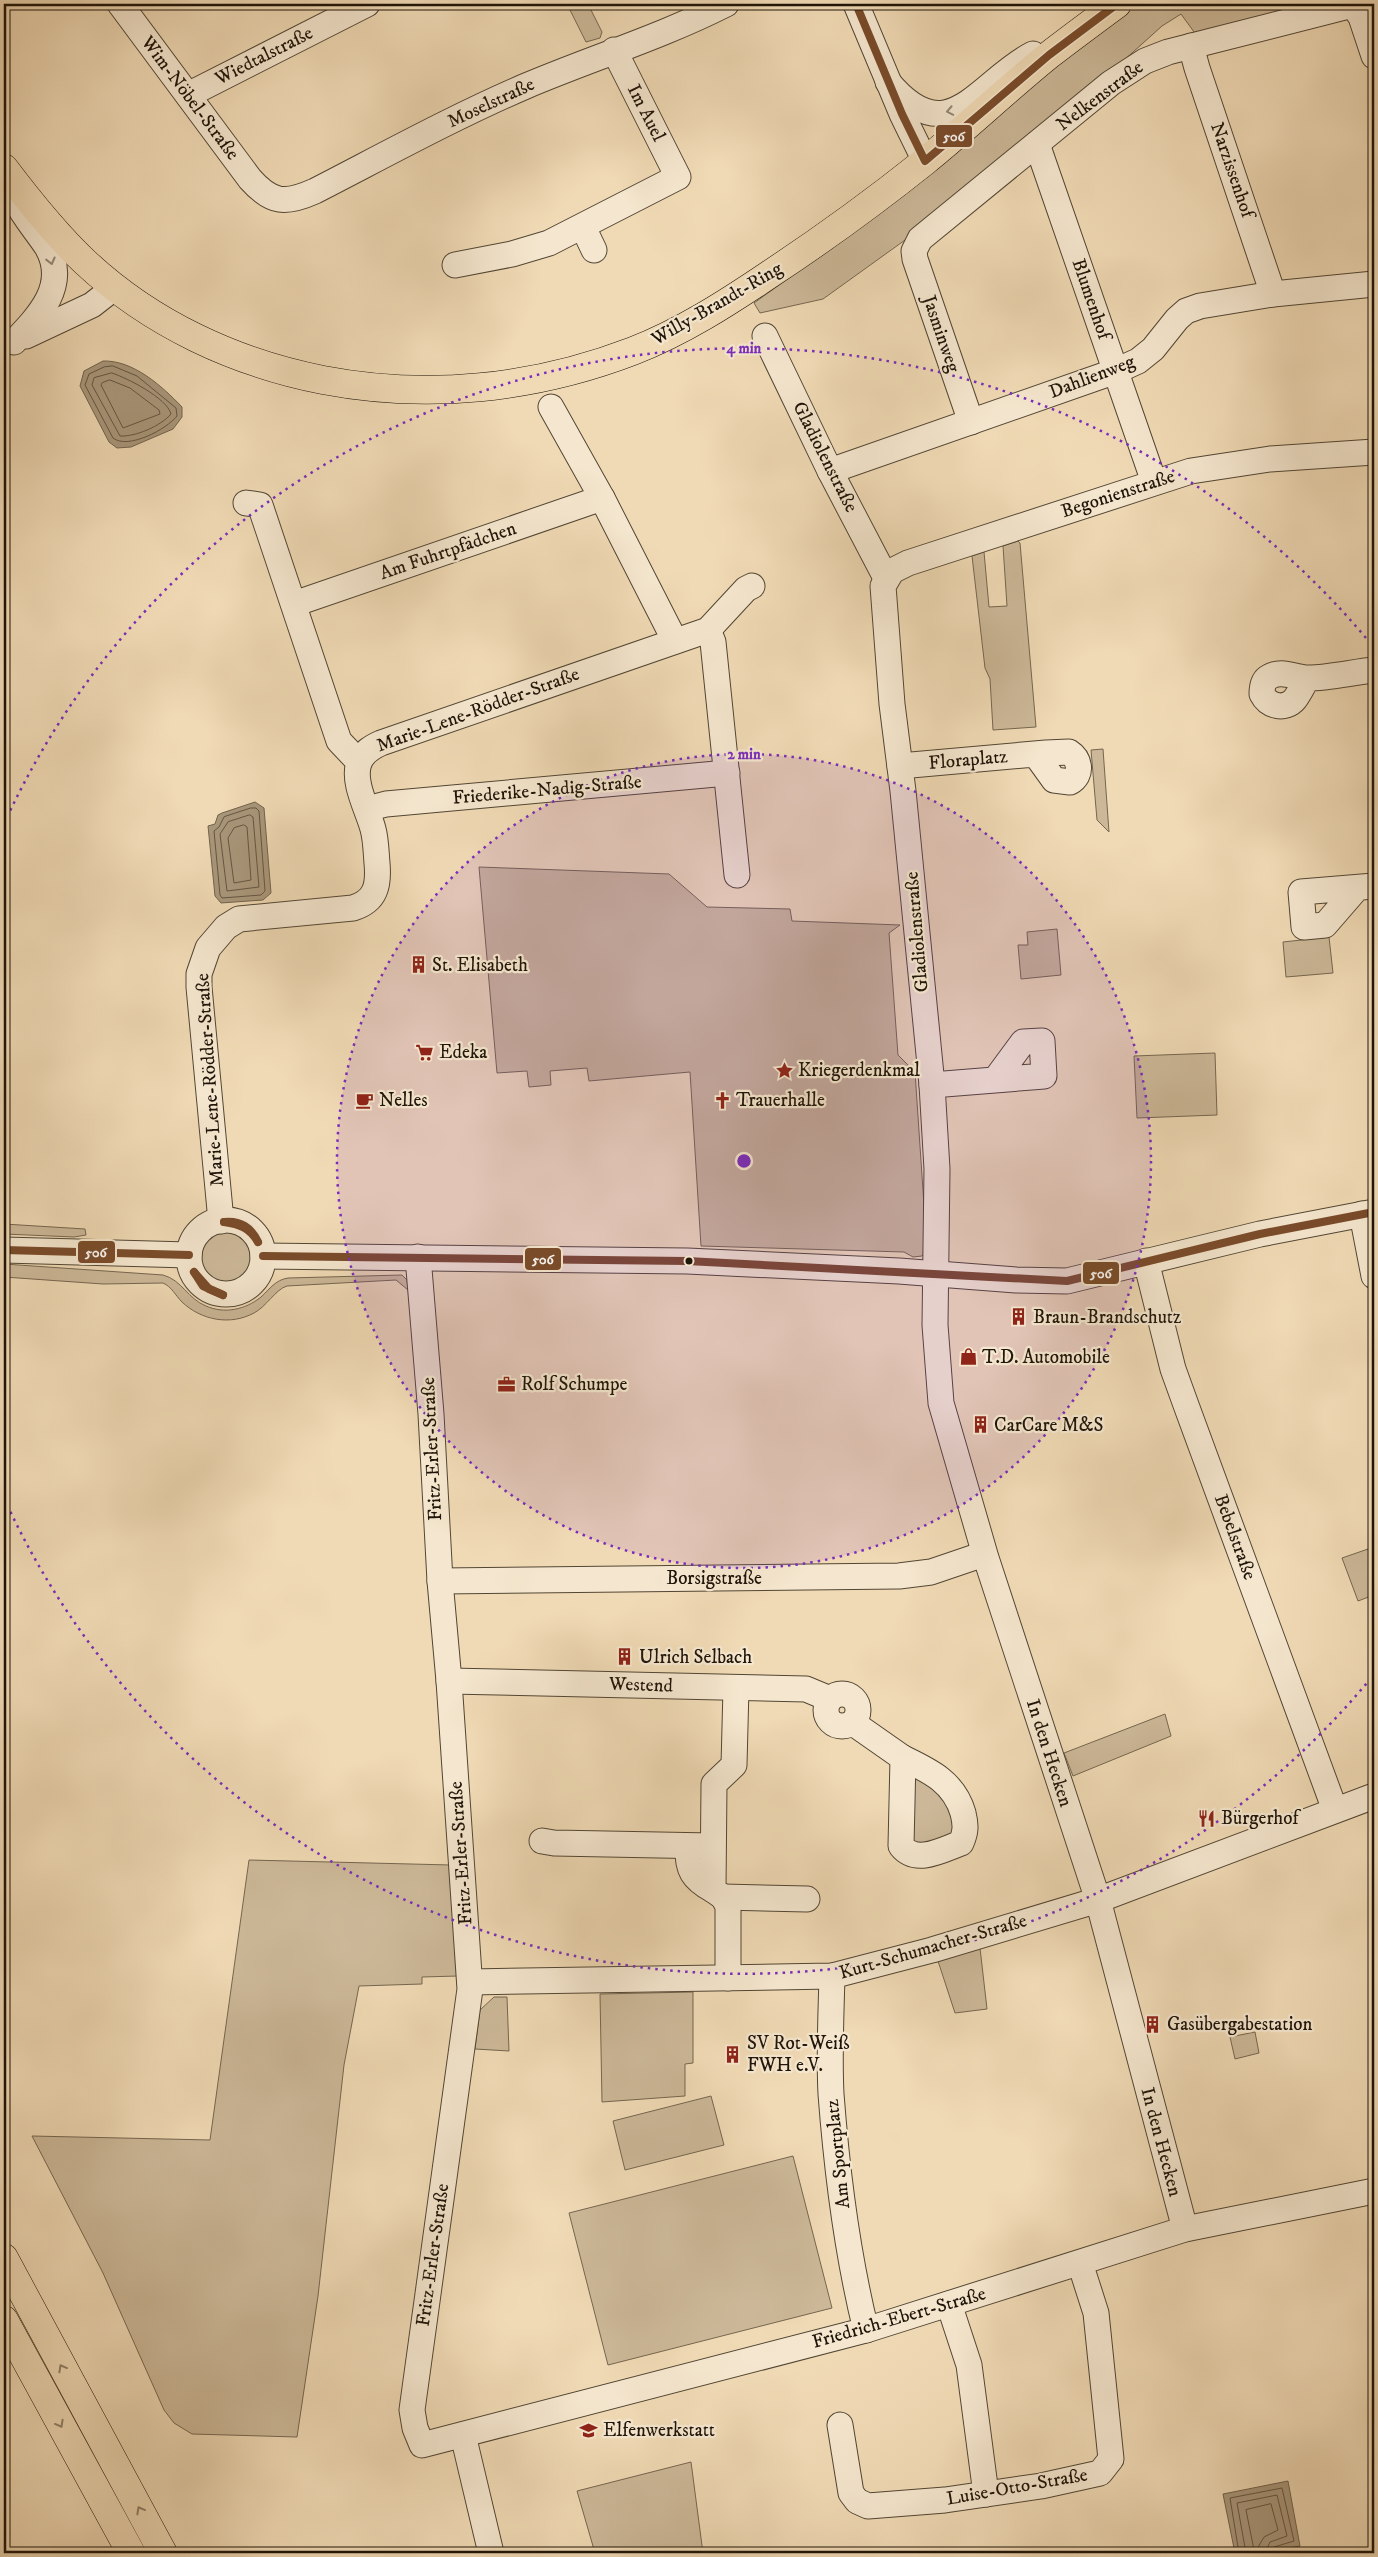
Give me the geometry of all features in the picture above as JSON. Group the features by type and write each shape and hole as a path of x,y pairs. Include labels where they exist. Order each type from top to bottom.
{"main road":[{"name":"Willy-Brandt-Ring","path":"4,168 54,231 86,264 115,288 191,336 238,358 283,372 380,389 468,389 542,379 634,351 687,326 809,248 925,161 1049,55 1117,4"},
{"path":"4,2258 163,2553"},
{"path":"4,2320 131,2553"}],"street":[{"name":"Wim-Nöbel-Straße","path":"120,4 261,191"},
{"name":"Wiedtalstraße","path":"188,95 367,4"},
{"name":"Moselstraße","path":"261,191 278,200 296,200 524,86 654,36 726,4"},
{"path":"856,4 912,138 925,161"},
{"name":"Nelkenstraße","path":"916,246 920,239 1127,71 1156,56 1353,5 1361,17 1374,56"},
{"name":"Narzissenhof","path":"1192,46 1197,68 1273,294"},
{"name":"Im Auel","path":"583,227 678,177 614,50"},
{"name":"Willy-Brandt-Ring","path":"888,82 904,101 918,109 952,113 967,105 1031,55 1042,52 1049,55"},
{"name":"Blumenhof","path":"1037,144 1154,482"},
{"path":"4,173 14,198 48,248 54,274 53,289 48,302 35,320 9,344"},
{"path":"455,265 534,248 583,227 594,250"},
{"name":"Jasminweg","path":"916,246 915,258 971,422"},
{"name":"Dahlienweg","path":"830,472 1116,371 1138,361 1153,348 1168,328 1186,312 1214,302 1374,284"},
{"path":"9,344 92,305 115,288"},
{"name":"Gladiolenstraße","path":"765,336 884,584 932,1085 937,1169 937,1274"},
{"path":"551,406 602,498 675,641"},
{"name":"Begonienstraße","path":"884,584 892,571 908,563 1154,482 1233,463 1310,455 1374,452"},
{"name":"Am Fuhrtpfädchen","path":"294,604 602,498"},
{"path":"246,503 260,505 339,741 359,762"},
{"name":"Marie-Lene-Rödder-Straße","path":"221,1220 199,987 202,962 215,937 239,919 353,908 362,905 372,897 379,881 374,831 357,774 359,762 364,754 381,742 708,630 746,589 752,586"},
{"path":"708,630 714,642 737,875"},
{"path":"1308,678 1374,670"},
{"name":"Floraplatz","path":"900,766 1036,755"},
{"name":"Friederike-Nadig-Straße","path":"367,809 386,804 727,773"},
{"path":"932,1085 994,1080"},
{"path":"263,1256 687,1261 937,1274 1007,1280 1067,1281 1260,1234 1368,1213 1374,1276"},
{"path":"221,1220 233,1221 250,1229 261,1244 263,1256 261,1271 253,1283 240,1292 226,1295 211,1292 198,1283 191,1270 189,1255 192,1243 199,1232 209,1224 221,1220"},
{"path":"4,1250 189,1255"},
{"name":"Fritz-Erler-Straße","path":"418,1257 431,1414 440,1581 449,1681 470,1982 412,2410 415,2428 422,2445"},
{"name":"Bebelstraße","path":"1146,1261 1176,1378 1335,1810"},
{"name":"In den Hecken","path":"937,1274 935,1325 941,1403 984,1554 1098,1900 1186,2229"},
{"name":"Borsigstraße","path":"440,1581 900,1576 931,1572 984,1554"},
{"name":"Westend","path":"449,1681 806,1689 830,1699 826,1706 826,1715 830,1722 837,1726 846,1726 853,1723 903,1758"},
{"path":"728,1978 728,1906 718,1893 700,1846 714,1784 734,1765 736,1688"},
{"name":"Kurt-Schumacher-Straße","path":"470,1982 832,1976 932,1950 1098,1900 1374,1796"},
{"path":"542,1841 554,1843 700,1846"},
{"path":"718,1893 807,1899"},
{"name":"Am Sportplatz","path":"832,1976 831,2092 834,2124 852,2270 866,2330"},
{"name":"Friedrich-Ebert-Straße","path":"422,2445 866,2330 1186,2229 1374,2191"},
{"name":"Luise-Otto-Straße","path":"840,2424 851,2493 862,2504 868,2506 903,2504 986,2494 1100,2473 1110,2463 1112,2456 1111,2435 1099,2354 1096,2313 1080,2264"},
{"path":"948,2304 969,2365 986,2494"},
{"path":"463,2435 491,2553"}],"shaded area":[{"path":"567,4 588,4 602,32 600,38 586,42"},
{"path":"1133,4 1283,4 1285,14 1197,36 1181,14 1162,26 1093,88 912,235 823,299 760,313 754,303 853,232"},
{"path":"1018,541 1020,543 1036,727 993,730 990,679 985,668 972,556 984,552 989,607 1007,606 1003,546"},
{"path":"1103,749 1109,832 1097,820 1091,750"},
{"path":"479,867 669,874 707,907 790,909 792,921 900,925 889,933 898,1055 915,1072 927,1250 922,1256 913,1257 904,1252 701,1246 690,1072 589,1081 587,1068 550,1071 551,1085 529,1087 527,1071 497,1073"},
{"path":"1057,929 1061,975 1021,979 1018,945 1028,945 1027,932"},
{"path":"1329,937 1333,973 1286,977 1283,942"},
{"path":"1215,1053 1217,1115 1137,1118 1134,1056"},
{"path":"4,1224 85,1229 86,1235 74,1237 4,1234"},
{"path":"226,1230 236,1232 245,1238 251,1247 253,1257 251,1267 245,1276 236,1282 226,1284 216,1282 207,1276 201,1267 199,1257 201,1247 207,1238 216,1232"},
{"path":"4,1264 163,1275 170,1277 200,1303 220,1310 241,1308 248,1305 261,1297 276,1283 288,1278 402,1275 407,1280 408,1290 396,1280 287,1286 254,1313 245,1317 226,1320 207,1317 198,1313 182,1302 163,1283 103,1284 4,1277"},
{"path":"1368,1549 1374,1566 1374,1595 1358,1601 1342,1558"},
{"path":"1165,1714 1171,1736 1073,1776 1064,1753"},
{"path":"919,1776 949,1795 955,1832 925,1847 911,1843 913,1778"},
{"path":"249,1860 451,1865 458,1976 422,1977 422,1984 359,1986 344,2065 318,2296 297,2437 192,2434 174,2423 164,2410 103,2273 32,2136 210,2140"},
{"path":"980,1948 987,2009 955,2013 938,1961"},
{"path":"693,1992 693,2063 685,2064 685,2096 602,2102 600,1994"},
{"path":"494,1997 507,1997 509,2051 475,2049 480,2010"},
{"path":"1255,2032 1259,2053 1235,2059 1230,2037"},
{"path":"711,2096 724,2145 625,2170 613,2121"},
{"path":"793,2156 832,2308 608,2365 569,2213"},
{"path":"691,2462 703,2553 595,2553 577,2491"}],"water":[{"path":"103,361 125,365 136,370 156,383 174,399 182,407 182,417 173,429 131,447 117,448 109,442 80,386 84,371"},
{"path":"255,802 264,808 271,893 263,900 221,903 215,896 208,826 215,824 218,815"},
{"path":"1288,2481 1300,2546 1264,2553 1235,2553 1223,2494"}],"transit line":[{"name":"506","path":"856,4 902,114 925,161 1049,55 1117,4"},
{"name":"506","path":"263,1256 687,1261 1067,1281 1260,1234 1374,1212"},
{"name":"506","path":"224,1222 244,1228 258,1242"},
{"name":"506","path":"224,1222 235,1222 245,1226 258,1242"},
{"name":"506","path":"4,1250 189,1255"},
{"name":"506","path":"194,1272 209,1289 223,1295"},
{"name":"506","path":"194,1272 203,1286 223,1295"}],"place":[{"name":"St. Elisabeth","path":"418,965"},
{"name":"Edeka","path":"425,1052"},
{"name":"Kriegerdenkmal","path":"784,1070"},
{"name":"Nelles","path":"365,1100"},
{"name":"Trauerhalle","path":"722,1100"},
{"name":"Braun-Brandschutz","path":"1019,1317"},
{"name":"T.D. Automobile","path":"968,1357"},
{"name":"Rolf Schumpe","path":"507,1384"},
{"name":"CarCare M&S","path":"980,1425"},
{"name":"Ulrich Selbach","path":"625,1657"},
{"name":"Bürgerhof","path":"1207,1818"},
{"name":"Gasübergabestation","path":"1153,2024"},
{"name":"SV Rot-Weiß FWH e.V.","path":"733,2054"},
{"name":"Elfenwerkstatt","path":"589,2430"}]}
